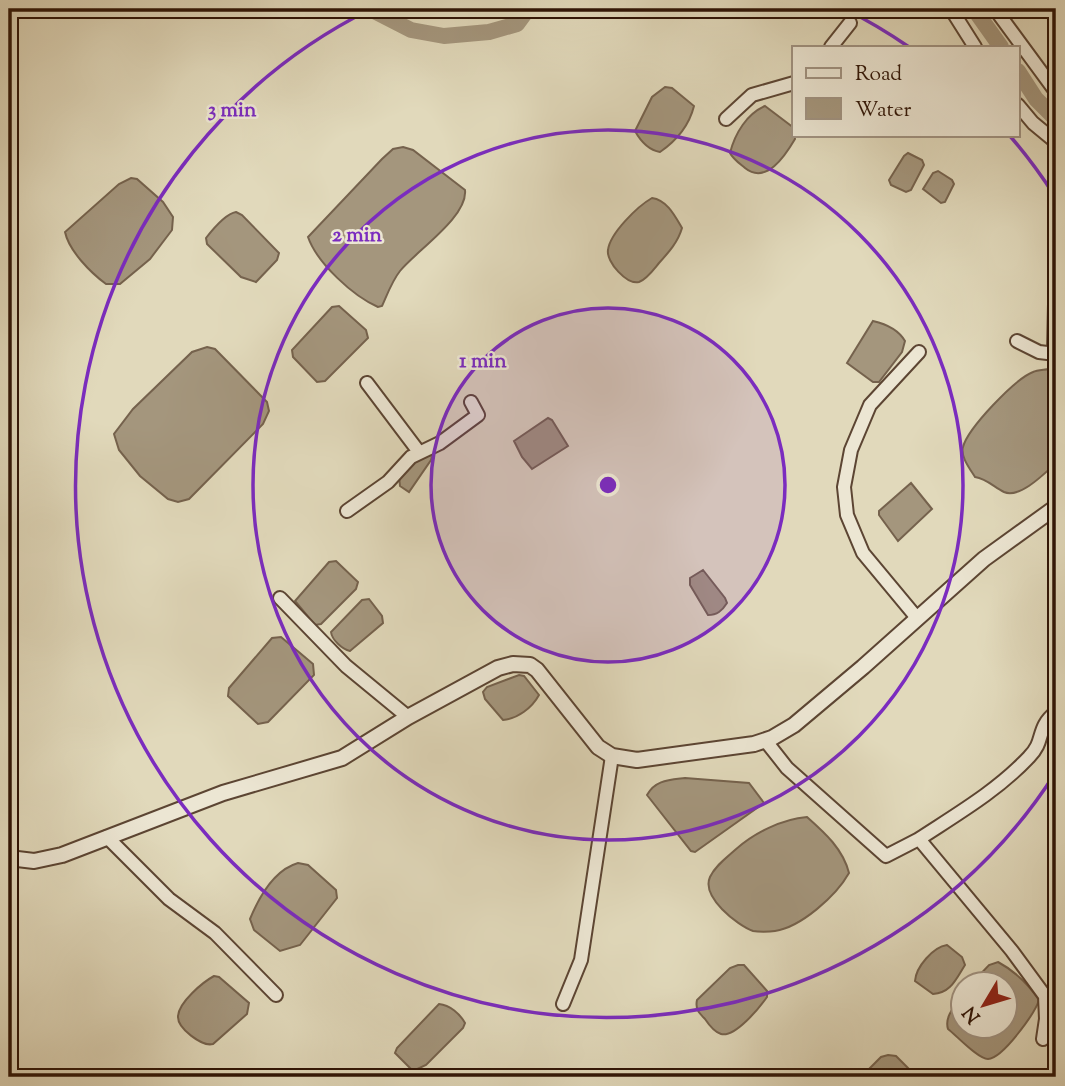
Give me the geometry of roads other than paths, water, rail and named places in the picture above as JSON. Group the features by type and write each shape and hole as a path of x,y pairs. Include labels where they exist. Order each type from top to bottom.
{"street":[{"path":"951,9 974,46"},
{"path":"995,9 1056,92"},
{"path":"832,46 850,23"},
{"path":"726,118 752,95 792,84"},
{"path":"1020,107 1033,123 1056,142"},
{"path":"1017,341 1039,352 1055,354 1055,304"},
{"path":"918,618 863,553 847,515 844,487 851,450 870,405 919,352"},
{"path":"366,383 419,452"},
{"path":"347,511 388,482 419,452 440,443 478,415 471,402"},
{"path":"9,858 46,860 223,793 342,758 408,717 498,668 513,664 530,666 537,670 598,747 612,756 637,760 765,740 794,725 984,559 1056,507"},
{"path":"280,598 346,666 408,717"},
{"path":"765,740 787,768 886,856 919,839 985,796 1017,769 1039,745 1045,721 1056,712"},
{"path":"563,1004 582,960 612,756"},
{"path":"107,837 169,899 215,933 276,995"},
{"path":"919,839 1012,951 1045,996 1043,1040"}],"water":[{"path":"665,87 672,88 694,106 681,132 660,152 645,144 635,131 652,97"},
{"path":"765,106 792,126 792,136 795,139 774,166 760,173 745,168 730,153 743,125"},
{"path":"403,147 413,150 465,190 464,200 450,222 400,271 382,306 378,307 337,278 319,257 308,237 382,159 393,149"},
{"path":"908,153 922,160 924,165 911,190 906,192 891,185 889,180"},
{"path":"938,171 954,184 945,202 941,203 923,189 933,173"},
{"path":"131,178 137,179 163,202 173,217 172,230 150,259 120,284 106,284 87,268 65,232 119,184"},
{"path":"652,198 666,205 682,228 673,247 653,271 642,281 634,282 623,276 614,266 608,250 614,236 626,221"},
{"path":"236,212 279,253 277,260 256,282 241,277 207,244 206,238 216,226"},
{"path":"339,306 366,330 368,338 325,381 317,382 293,357 292,350 332,307"},
{"path":"873,321 899,333 905,341 902,352 879,382 873,382 847,363"},
{"path":"207,347 215,349 267,402 269,411 263,424 189,499 178,502 168,499 140,476 119,450 114,434 133,409 192,352"},
{"path":"1049,369 1056,371 1056,463 1025,489 1004,492 975,477 964,458 963,447 983,417 1015,384 1033,372"},
{"path":"548,418 568,446 532,469 514,441"},
{"path":"423,455 432,456 431,460 409,492 400,486 399,476"},
{"path":"911,483 932,509 898,541 879,515 879,511"},
{"path":"336,561 358,582 356,589 321,624 315,625 295,601 329,562"},
{"path":"703,570 727,603 714,614 708,615 690,585 690,578"},
{"path":"369,599 382,616 383,623 350,651 347,650 335,641 331,632 362,600"},
{"path":"281,637 313,664 314,675 268,722 258,724 228,696 229,688 272,638"},
{"path":"519,675 524,676 539,695 524,712 503,720 485,699 483,692 487,687"},
{"path":"685,778 749,783 764,803 695,852 691,851 647,795 658,784"},
{"path":"807,817 838,849 849,873 827,900 796,923 773,931 746,928 730,917 715,901 709,885 712,873 721,862 751,838 778,824"},
{"path":"298,863 308,865 336,890 337,898 300,945 280,951 254,930 250,919 263,893 275,878"},
{"path":"947,945 962,957 965,965 962,970 950,970 950,987 933,994 915,981 922,964"},
{"path":"998,962 1011,970 984,970"},
{"path":"744,965 767,991 767,997 740,1027 721,1034 699,1013 697,1000 730,968"},
{"path":"214,976 219,977 249,1003 247,1014 213,1044 208,1044 197,1040 186,1031 178,1016 187,999"},
{"path":"1020,977 1039,1000 1020,1030"},
{"path":"439,1004 454,1010 465,1023 426,1065 413,1071 395,1053"},
{"path":"960,1040 1012,1040 1002,1051 988,1059"},
{"path":"896,1056 917,1077 861,1077 881,1057"}],"waterway":[{"path":"370,9 411,30 444,36 489,32 517,24 528,9"},
{"path":"974,9 1000,46"},
{"path":"1020,74 1036,99 1056,119"}]}
